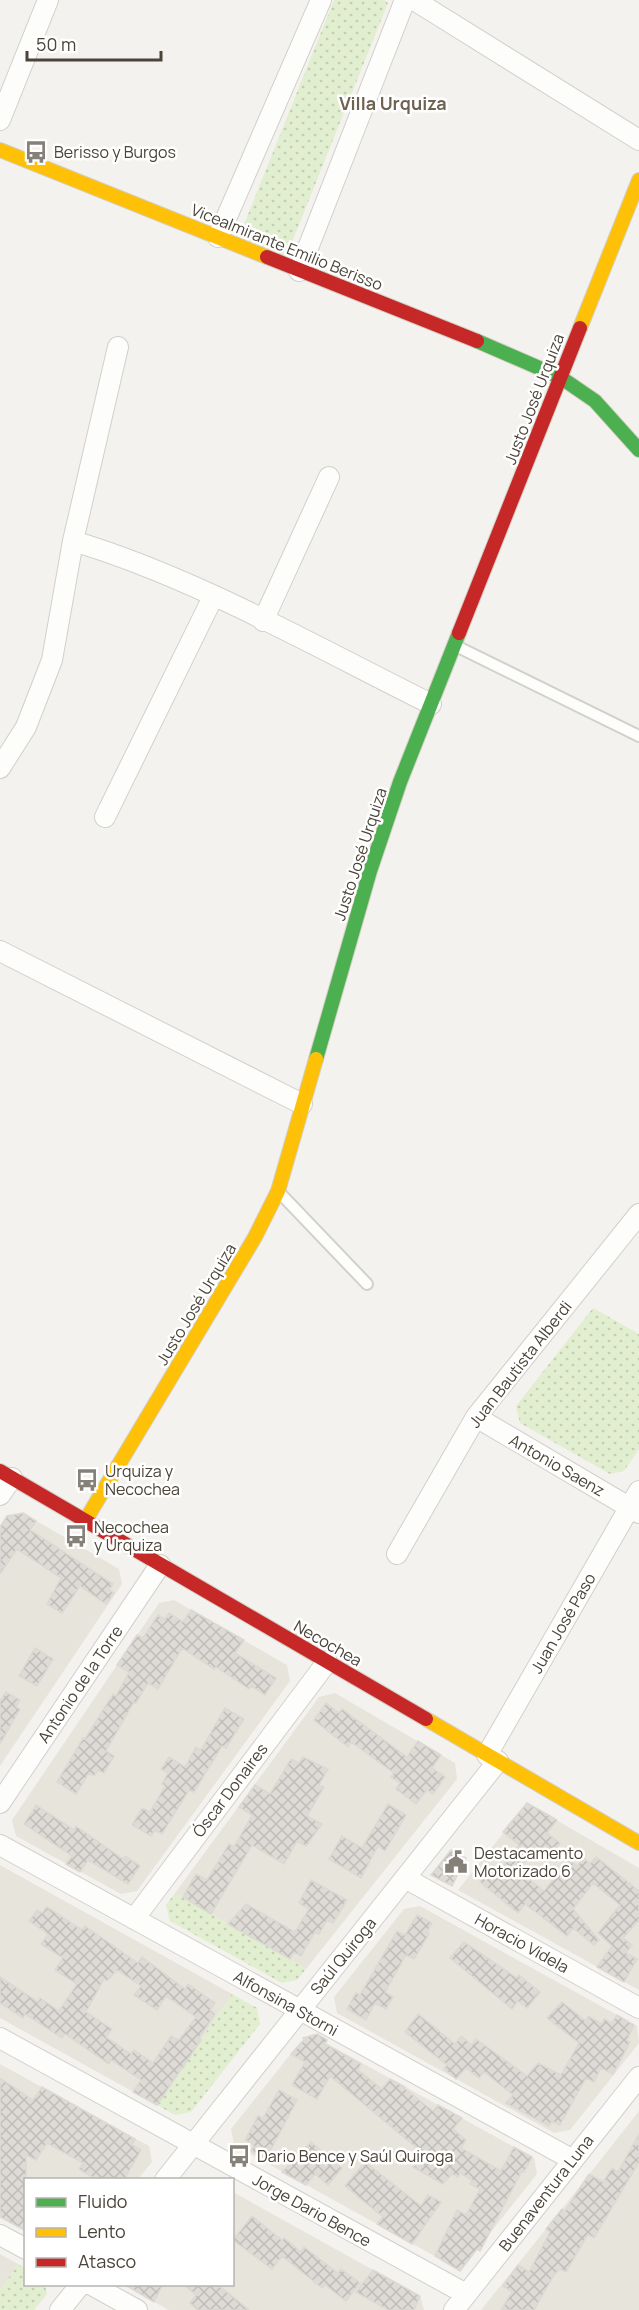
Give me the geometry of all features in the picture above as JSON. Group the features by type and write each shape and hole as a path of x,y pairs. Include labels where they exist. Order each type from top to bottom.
{"street":[{"path":"0,120 48,0"},
{"path":"218,237 321,0"},
{"path":"299,271 405,0"},
{"path":"414,0 639,140"},
{"name":"Vicealmirante Emilio Berisso","path":"0,150 527,361 560,377 595,401 639,450"},
{"name":"Justo José Urquiza","path":"85,1521 255,1237 278,1191 288,1163 302,1104 370,871 431,704 456,646 639,180"},
{"path":"0,768 26,727 52,660 73,541 118,347"},
{"path":"263,621 329,477"},
{"path":"73,541 101,550 213,597 431,704"},
{"path":"105,817 213,597"},
{"path":"0,951 302,1104"},
{"name":"Juan Bautista Alberdi","path":"397,1554 476,1417 639,1214"},
{"name":"Antonio Saenz","path":"476,1417 636,1504"},
{"path":"0,1495 6,1475"},
{"name":"Necochea","path":"6,1475 639,1844"},
{"name":"Juan José Paso","path":"492,1758 636,1504"},
{"name":"Antonio de la Torre","path":"0,1803 160,1565"},
{"name":"Óscar Donaires","path":"134,1919 327,1662"},
{"name":"Saúl Quiroga","path":"167,2178 405,1878 492,1758"},
{"name":"Alfonsina Storni","path":"0,1845 573,2160"},
{"name":"Horacio Videla","path":"405,1878 639,2008"},
{"name":"Jorge Dario Bence","path":"0,2038 466,2294"},
{"name":"Buenaventura Luna","path":"454,2310 639,2077"},
{"path":"0,2235 24,2248"},
{"path":"60,2310 79,2286"},
{"path":"94,2286 137,2310"}],"lane":[{"path":"456,646 639,736"},
{"path":"278,1191 367,1284"}],"shaded area":[{"path":"23,1513 119,1569 122,1584 0,1766 0,1527 7,1516"},
{"path":"174,1600 287,1665 290,1681 137,1891 121,1894 16,1836 12,1820 159,1603"},
{"path":"335,1693 455,1763 457,1779 306,1969 175,1893 319,1697"},
{"path":"527,1803 639,1868 639,1990 458,1890"},
{"path":"0,1865 232,1994 157,2105 0,2018"},
{"path":"420,1906 637,2026 639,2043 570,2130 554,2133 337,2013 334,1997 404,1909"},
{"path":"317,2038 534,2158 537,2174 467,2262 451,2265 234,2145 231,2129 301,2041"},
{"path":"0,2064 149,2146 152,2162 139,2178 24,2178 24,2230 0,2217"},
{"path":"639,2111 639,2310 481,2310 562,2209"},
{"path":"234,2193 420,2296 424,2310 169,2310 125,2286 234,2286"},
{"path":"0,2254 18,2264 0,2290"}],"green space":[{"path":"334,0 384,0 388,3 286,257 239,237"},
{"path":"593,1308 639,1334 639,1449 624,1471 610,1474 520,1423 516,1406"},
{"path":"175,1893 306,1969 297,1980 282,1983 170,1921 166,1905"},
{"path":"232,1994 257,2008 260,2024 191,2112 175,2115 157,2105"},
{"path":"18,2264 24,2267 24,2286 45,2286 47,2294 34,2310 0,2310 0,2290"}],"building":[{"path":"23,1513 36,1521 30,1530 113,1584 109,1590 114,1593 106,1604 80,1586 62,1613 47,1604 61,1578 17,1549 0,1574 0,1527 7,1516"},
{"path":"191,1610 244,1640 235,1653 276,1678 265,1695 251,1686 249,1689 182,1648 158,1689 148,1683 136,1703 134,1702 106,1751 114,1756 104,1773 98,1770 94,1776 89,1773 76,1794 57,1782 113,1694 116,1696 129,1672 117,1665 137,1635 143,1638 158,1615 165,1619 169,1613 183,1622"},
{"path":"35,1648 53,1659 37,1686 19,1676"},
{"path":"6,1692 20,1700 16,1707 20,1709 0,1744 0,1701"},
{"path":"326,1703 339,1713 342,1709 407,1757 418,1741 441,1755 432,1768 445,1777 433,1794 427,1790 416,1804 396,1789 400,1783 391,1777 394,1773 351,1742 348,1747 314,1720"},
{"path":"225,1708 244,1719 226,1748 222,1746 194,1792 189,1790 162,1834 155,1830 151,1836 132,1825 142,1808 150,1812 165,1786 162,1784 168,1773 161,1769 169,1757 185,1767 196,1747 201,1750"},
{"path":"303,1757 328,1769 319,1785 324,1787 307,1816 322,1824 306,1846 297,1841 284,1864 252,1845 211,1914 183,1897 196,1874 207,1880 229,1844 234,1847 252,1815 239,1807 255,1785 270,1794 291,1759 299,1763"},
{"path":"527,1803 557,1820 547,1833 560,1843 547,1859 534,1849 518,1870 544,1891 569,1860 577,1866 584,1858 590,1864 596,1857 639,1891 639,1920 623,1938 632,1945 626,1953 637,1959 624,1982 597,1967 612,1946 598,1933 620,1905 593,1883 573,1909 599,1940 594,1945 573,1928 567,1936 525,1904 518,1913 480,1882 493,1865 500,1870 519,1845 503,1832"},
{"path":"388,1804 406,1815 385,1851 378,1846 361,1878 329,1859 342,1836 362,1848"},
{"path":"36,1805 74,1830 76,1826 123,1859 125,1856 140,1866 128,1884 88,1860 80,1872 66,1864 72,1856 24,1824"},
{"path":"451,1850 466,1858 452,1886 431,1875"},
{"path":"311,1880 347,1900 333,1923 327,1920 319,1934 315,1932 301,1956 294,1952 290,1959 228,1924 246,1904 295,1932 309,1909 299,1903"},
{"path":"47,1907 82,1930 85,1926 138,1963 142,1957 185,1989 188,1984 215,2003 210,2010 215,2014 199,2038 201,2040 157,2105 133,2092 141,2080 111,2060 109,2064 65,2034 62,2038 25,2014 23,2018 0,2003 0,1977 38,2002 40,1998 59,2011 77,1984 55,1970 63,1958 41,1944 48,1934 29,1921 37,1910 42,1913","holes":["117,1970 141,1986 134,1995 157,2010 166,1996 196,2017 179,2040 171,2036 153,2063 134,2050 131,2054 106,2037 112,2029 86,2012 104,1979 107,1981"]},
{"path":"417,1915 432,1923 427,1933 429,1934 414,1959 406,1955 385,1992 393,1997 386,2009 375,2003 366,2020 347,2009 356,1993 360,1995 397,1931 405,1935"},
{"path":"464,1942 517,1978 519,1975 540,1992 527,2008 518,2001 512,2009 450,1958"},
{"path":"562,2002 586,2021 588,2016 602,2024 604,2019 612,2023 617,2015 634,2025 627,2040 630,2042 613,2074 601,2068 594,2082 586,2078 560,2125 552,2121 549,2126 506,2103 513,2095 484,2072 479,2078 466,2068 456,2079 444,2069 447,2065 405,2032 418,2014 455,2044 461,2036 472,2045 476,2039 527,2076 538,2063 561,2075 579,2043 547,2018"},
{"path":"317,2034 327,2040 325,2044 361,2064 358,2070 382,2089 390,2079 405,2087 433,2111 438,2105 462,2118 453,2129 466,2140 461,2148 501,2171 514,2147 532,2157 524,2172 522,2171 480,2251 477,2249 460,2271 435,2256 457,2210 466,2215 480,2189 470,2184 472,2180 460,2173 458,2177 452,2174 443,2184 413,2167 424,2154 330,2076 317,2099 292,2085 305,2062 291,2054 304,2040 303,2038"},
{"path":"0,2078 33,2100 42,2087 135,2139 132,2145 141,2150 125,2178 94,2178 79,2169 83,2163 47,2143 36,2160 26,2155 24,2230 0,2217"},
{"path":"279,2090 297,2100 266,2159 251,2151 254,2145 245,2140 258,2116 263,2118"},
{"path":"639,2134 639,2162 594,2238 588,2234 566,2272 560,2269 554,2275 534,2310 501,2310 512,2292 503,2286 518,2265 529,2272 550,2232 546,2229 562,2209 565,2211 589,2174 603,2182 612,2168 618,2172"},
{"path":"311,2142 342,2168 328,2185 315,2174 306,2185 282,2172"},
{"path":"365,2162 421,2206 428,2195 441,2202 412,2244 377,2224 383,2217 345,2186"},
{"path":"252,2216 301,2252 304,2247 338,2273 341,2269 360,2283 346,2301 325,2285 322,2288 282,2256 272,2269 234,2239"},
{"path":"373,2270 420,2296 414,2310 388,2310 356,2292"},
{"path":"127,2286 162,2286 154,2302"},
{"path":"185,2286 219,2286 249,2310 198,2310 190,2303 196,2295"}],"traffic: fast":[{"path":"477,341 560,377 595,401 639,450"},
{"path":"316,1059 370,871 400,782 459,633"}],"traffic: slow":[{"path":"0,150 267,257"},
{"path":"580,328 639,180"},
{"path":"85,1521 255,1237 278,1191 316,1059"},
{"path":"426,1719 639,1843"}],"traffic: jam":[{"path":"267,257 477,341"},
{"path":"459,633 580,328"},
{"path":"0,1471 426,1719"}],"place":[{"name":"Berisso y Burgos","path":"36,152"},
{"name":"Urquiza y Necochea","path":"87,1480"},
{"name":"Necochea y Urquiza","path":"76,1536"},
{"name":"Destacamento Motorizado 6","path":"456,1862"},
{"name":"Dario Bence y Saúl Quiroga","path":"239,2156"}],"district":[{"name":"Villa Urquiza","path":"393,104"}]}
